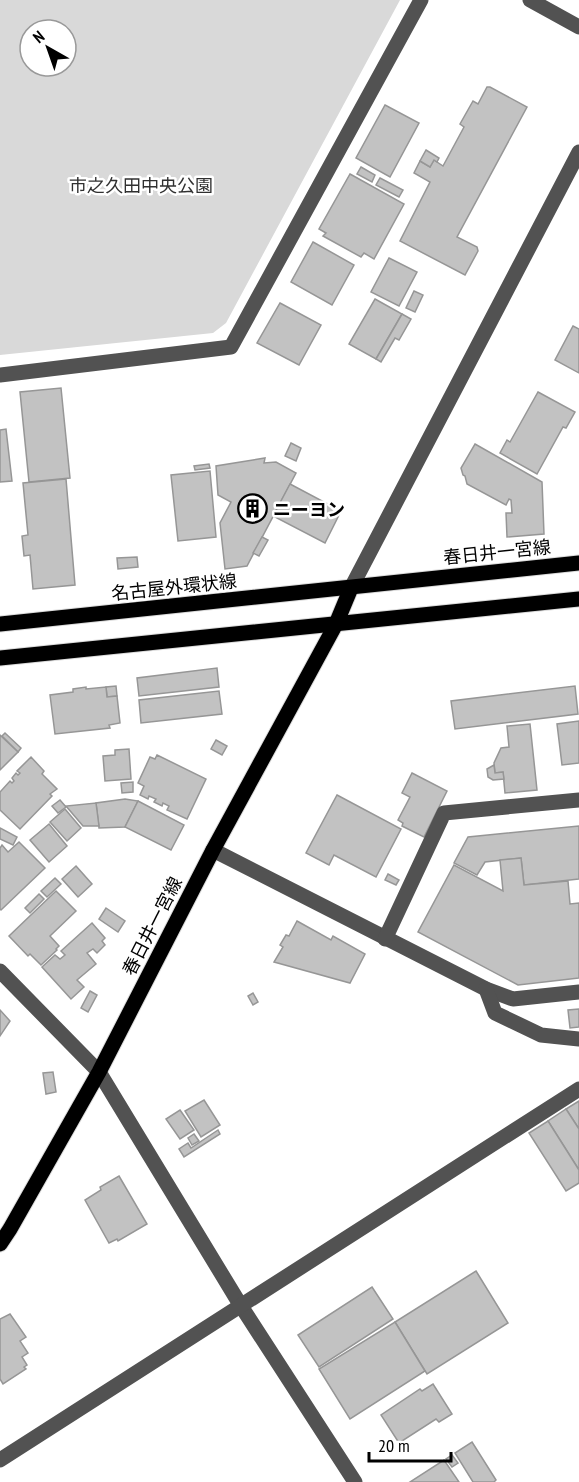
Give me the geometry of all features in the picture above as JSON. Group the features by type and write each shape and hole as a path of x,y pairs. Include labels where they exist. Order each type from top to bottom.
{"main road":[{"name":"春日井一宮線","path":"0,1244 99,1071 213,850 336,624 351,588 579,563"},
{"name":"名古屋外環状線","path":"0,624 351,588"},
{"path":"0,658 579,598"}],"street":[{"path":"0,375 231,347 421,0"},
{"path":"530,0 579,27"},
{"path":"351,588 579,152"},
{"path":"385,939 444,813 579,800"},
{"path":"213,850 486,989 513,999 579,992"},
{"path":"0,971 99,1071 241,1306 355,1482"},
{"path":"486,989 495,1013 541,1035 579,1039"},
{"path":"0,1460 579,1089"}],"green space":[{"name":"市之久田中央公園","path":"0,0 400,0 226,323 213,333 0,355"}],"building":[{"path":"487,87 527,107 457,237 477,247 478,251 465,275 400,241 430,182 414,173 420,161 430,167 434,160 443,166 464,127 460,124 473,101 478,104"},
{"path":"385,105 419,123 390,177 356,158"},
{"path":"426,150 439,158 437,162 434,160 430,167 420,161"},
{"path":"361,167 375,175 372,182 357,174"},
{"path":"350,174 404,204 374,259 364,253 361,257 323,236 326,233 319,229"},
{"path":"380,178 403,190 399,197 376,185"},
{"path":"313,242 354,265 332,305 291,282"},
{"path":"389,258 417,272 399,306 371,292"},
{"path":"414,291 423,295 415,312 406,308"},
{"path":"375,299 402,314 376,359 349,344"},
{"path":"280,303 321,325 299,365 257,343"},
{"path":"402,314 411,319 399,340 395,338 381,362 376,359"},
{"path":"573,326 579,329 579,373 555,360"},
{"path":"61,388 70,478 29,482 20,392"},
{"path":"538,392 575,412 566,428 563,427 537,474 500,453 507,440 510,442"},
{"path":"6,429 12,481 0,482 0,430"},
{"path":"291,443 301,448 296,461 285,456"},
{"path":"475,444 542,482 544,534 507,537 506,513 512,513 511,500 509,499 506,505 467,484 463,475 461,468"},
{"name":"ニーヨン","path":"265,458 264,463 276,462 296,473 247,566 225,569 220,523 231,502 218,495 216,466"},
{"path":"209,464 210,468 195,470 194,466"},
{"path":"210,471 216,537 178,541 171,475"},
{"path":"66,479 75,585 33,589 30,555 24,556 22,536 28,535 23,483"},
{"path":"290,484 341,511 325,543 273,516"},
{"path":"262,537 268,540 259,556 253,553"},
{"path":"137,557 138,567 118,569 117,558"},
{"path":"217,668 219,687 139,696 137,678"},
{"path":"116,686 117,696 107,697 106,687"},
{"path":"575,686 578,714 455,729 451,701"},
{"path":"86,687 86,689 106,687 107,697 117,696 120,723 109,725 110,728 55,734 50,695 73,692 73,689"},
{"path":"219,691 222,714 141,723 139,700"},
{"path":"579,721 579,763 562,765 557,724"},
{"path":"530,724 537,790 505,793 503,772 495,773 494,763 501,748 509,747 507,726"},
{"path":"5,733 21,748 18,752 2,736"},
{"path":"0,735 18,752 0,770"},
{"path":"216,740 227,746 222,755 211,749"},
{"path":"129,749 131,779 105,781 103,756 115,755 115,750"},
{"path":"157,755 206,779 187,819 167,810 169,806 163,803 162,806 154,802 156,799 149,796 148,799 140,795 144,786 138,783 150,757 155,759"},
{"path":"31,757 44,771 42,774 57,789 20,829 0,810 0,792 10,781 12,783 14,781 12,778 16,773 18,775 20,773 17,771"},
{"path":"494,765 495,773 503,772 504,779 493,780 488,777 487,769"},
{"path":"412,773 447,791 424,837 402,826 403,823 398,820 410,797 402,793"},
{"path":"133,782 133,792 122,793 121,783"},
{"path":"337,795 401,829 376,877 334,855 329,865 306,853"},
{"path":"125,799 138,801 125,827 99,828 96,803"},
{"path":"60,800 66,807 58,813 52,806"},
{"path":"138,801 184,825 171,850 125,827"},
{"path":"96,803 99,826 83,826 66,806"},
{"path":"65,809 81,828 67,841 50,822"},
{"path":"49,824 67,846 49,862 30,840"},
{"path":"579,826 579,879 524,885 521,858 485,862 477,875 454,863 468,837"},
{"path":"0,828 17,837 13,845 0,839"},
{"path":"19,842 45,868 1,910 0,848 2,845 8,852"},
{"path":"521,858 524,885 568,881 570,904 579,903 579,978 518,985 418,932 454,865 503,891 500,860"},
{"path":"76,866 92,884 78,897 62,879"},
{"path":"388,874 399,880 396,885 385,880"},
{"path":"55,878 61,884 47,897 41,891"},
{"path":"56,891 76,911 50,936 59,946 41,965 30,954 28,956 9,936"},
{"path":"39,894 44,899 30,913 25,908"},
{"path":"106,908 125,921 118,932 99,919"},
{"path":"297,921 331,940 333,936 365,954 350,983 274,962 283,947 280,945 286,935 289,936"},
{"path":"92,923 105,938 102,941 105,945 97,953 93,949 87,953 96,964 77,980 84,987 71,999 42,967 55,955 60,959 65,955 61,951"},
{"path":"90,991 97,995 88,1012 81,1008"},
{"path":"253,993 258,1002 253,1005 248,996"},
{"path":"579,1009 579,1027 570,1028 568,1010"},
{"path":"0,1010 10,1021 0,1036"},
{"path":"53,1072 56,1092 46,1094 43,1073"},
{"path":"204,1100 220,1125 201,1137 185,1111"},
{"path":"579,1101 579,1129 566,1109"},
{"path":"566,1109 579,1129 579,1170 548,1121"},
{"path":"180,1110 194,1130 180,1139 166,1119"},
{"path":"548,1121 579,1170 579,1183 566,1191 529,1133"},
{"path":"218,1130 220,1134 184,1157 179,1149 188,1143 191,1148"},
{"path":"194,1134 199,1141 192,1145 188,1138"},
{"path":"119,1176 147,1224 118,1241 117,1239 109,1243 85,1200 101,1190 100,1187"},
{"path":"476,1271 508,1323 427,1374 395,1322"},
{"path":"372,1287 393,1319 319,1367 298,1335"},
{"path":"10,1314 26,1337 20,1341 28,1353 22,1357 27,1365 24,1367 26,1369 3,1384 0,1379 0,1319"},
{"path":"395,1322 425,1371 350,1419 319,1369"},
{"path":"433,1384 452,1414 439,1422 436,1419 399,1443 381,1415 420,1389 422,1391"},
{"path":"472,1442 496,1480 494,1482 473,1482 455,1453"},
{"path":"452,1455 458,1463 452,1467 446,1459"},
{"path":"444,1460 459,1482 410,1482"}],"place":[{"name":"ニーヨン","path":"252,509"}]}
